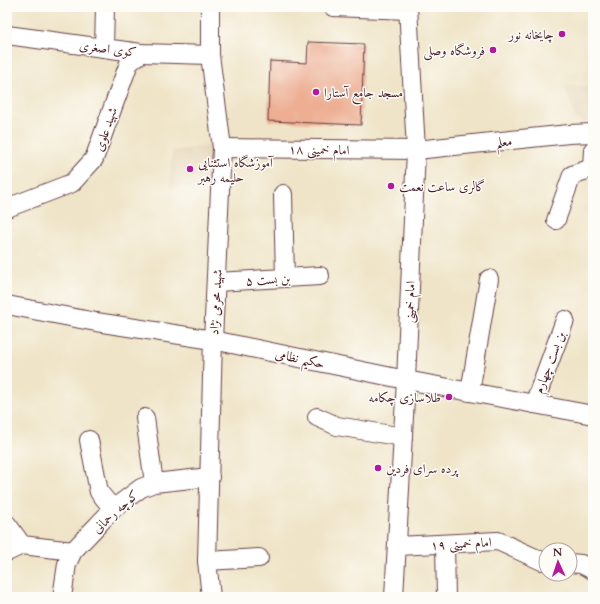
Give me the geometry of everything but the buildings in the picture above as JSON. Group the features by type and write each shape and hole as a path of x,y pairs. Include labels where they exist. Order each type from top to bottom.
{"street":[{"path":"104,48 105,7"},
{"name":"شهید محرمی نژاد","path":"210,7 210,55 222,148 213,340 207,561 211,597"},
{"path":"333,7 408,8"},
{"name":"امام خمینی","path":"394,597 406,380 416,150 408,8"},
{"name":"کوی اصغری","path":"7,35 141,53 210,55"},
{"name":"شهید علوی","path":"7,208 72,183 94,159 128,62 141,53"},
{"name":"معلم","path":"416,150 593,133"},
{"name":"امام خمینی ۱۸","path":"222,148 416,150"},
{"path":"556,220 572,175 593,163 593,150"},
{"path":"283,194 285,278"},
{"name":"بن بست ۵","path":"216,282 320,276"},
{"path":"470,392 489,279"},
{"name":"حکیم نظامی","path":"7,305 96,322 213,340 406,380 593,415"},
{"name":"بن بست چهارم","path":"534,404 565,320"},
{"path":"317,417 337,426 403,437"},
{"path":"145,418 154,483"},
{"path":"88,440 99,492 113,509"},
{"name":"کوچه رحمانی","path":"62,597 67,564 73,551 113,509 141,488 154,483 210,477"},
{"path":"7,524 14,548 73,551"},
{"name":"امام خمینی ۱۹","path":"396,546 498,541 538,559"},
{"path":"445,544 446,597"},
{"path":"207,561 259,558"},
{"path":"578,564 593,570"}],"shaded area":[{"path":"565,86 593,86 593,122 585,123 575,117"},
{"name":"آموزشگاه استثنایی حلیمه رهبر","path":"211,145 209,187 170,188 172,151"}],"place":[{"name":"چایخانه نور","path":"562,34"},
{"name":"فروشگاه وصلی","path":"493,50"},
{"name":"مسجد جامع آستارا","path":"316,92"},
{"name":"آموزشگاه استثنایی حلیمه رهبر","path":"190,169"},
{"name":"گالری ساعت نعمت","path":"391,186"},
{"name":"طلاسازی چکامه","path":"449,397"},
{"name":"پرده سرای فردین","path":"378,468"}]}
